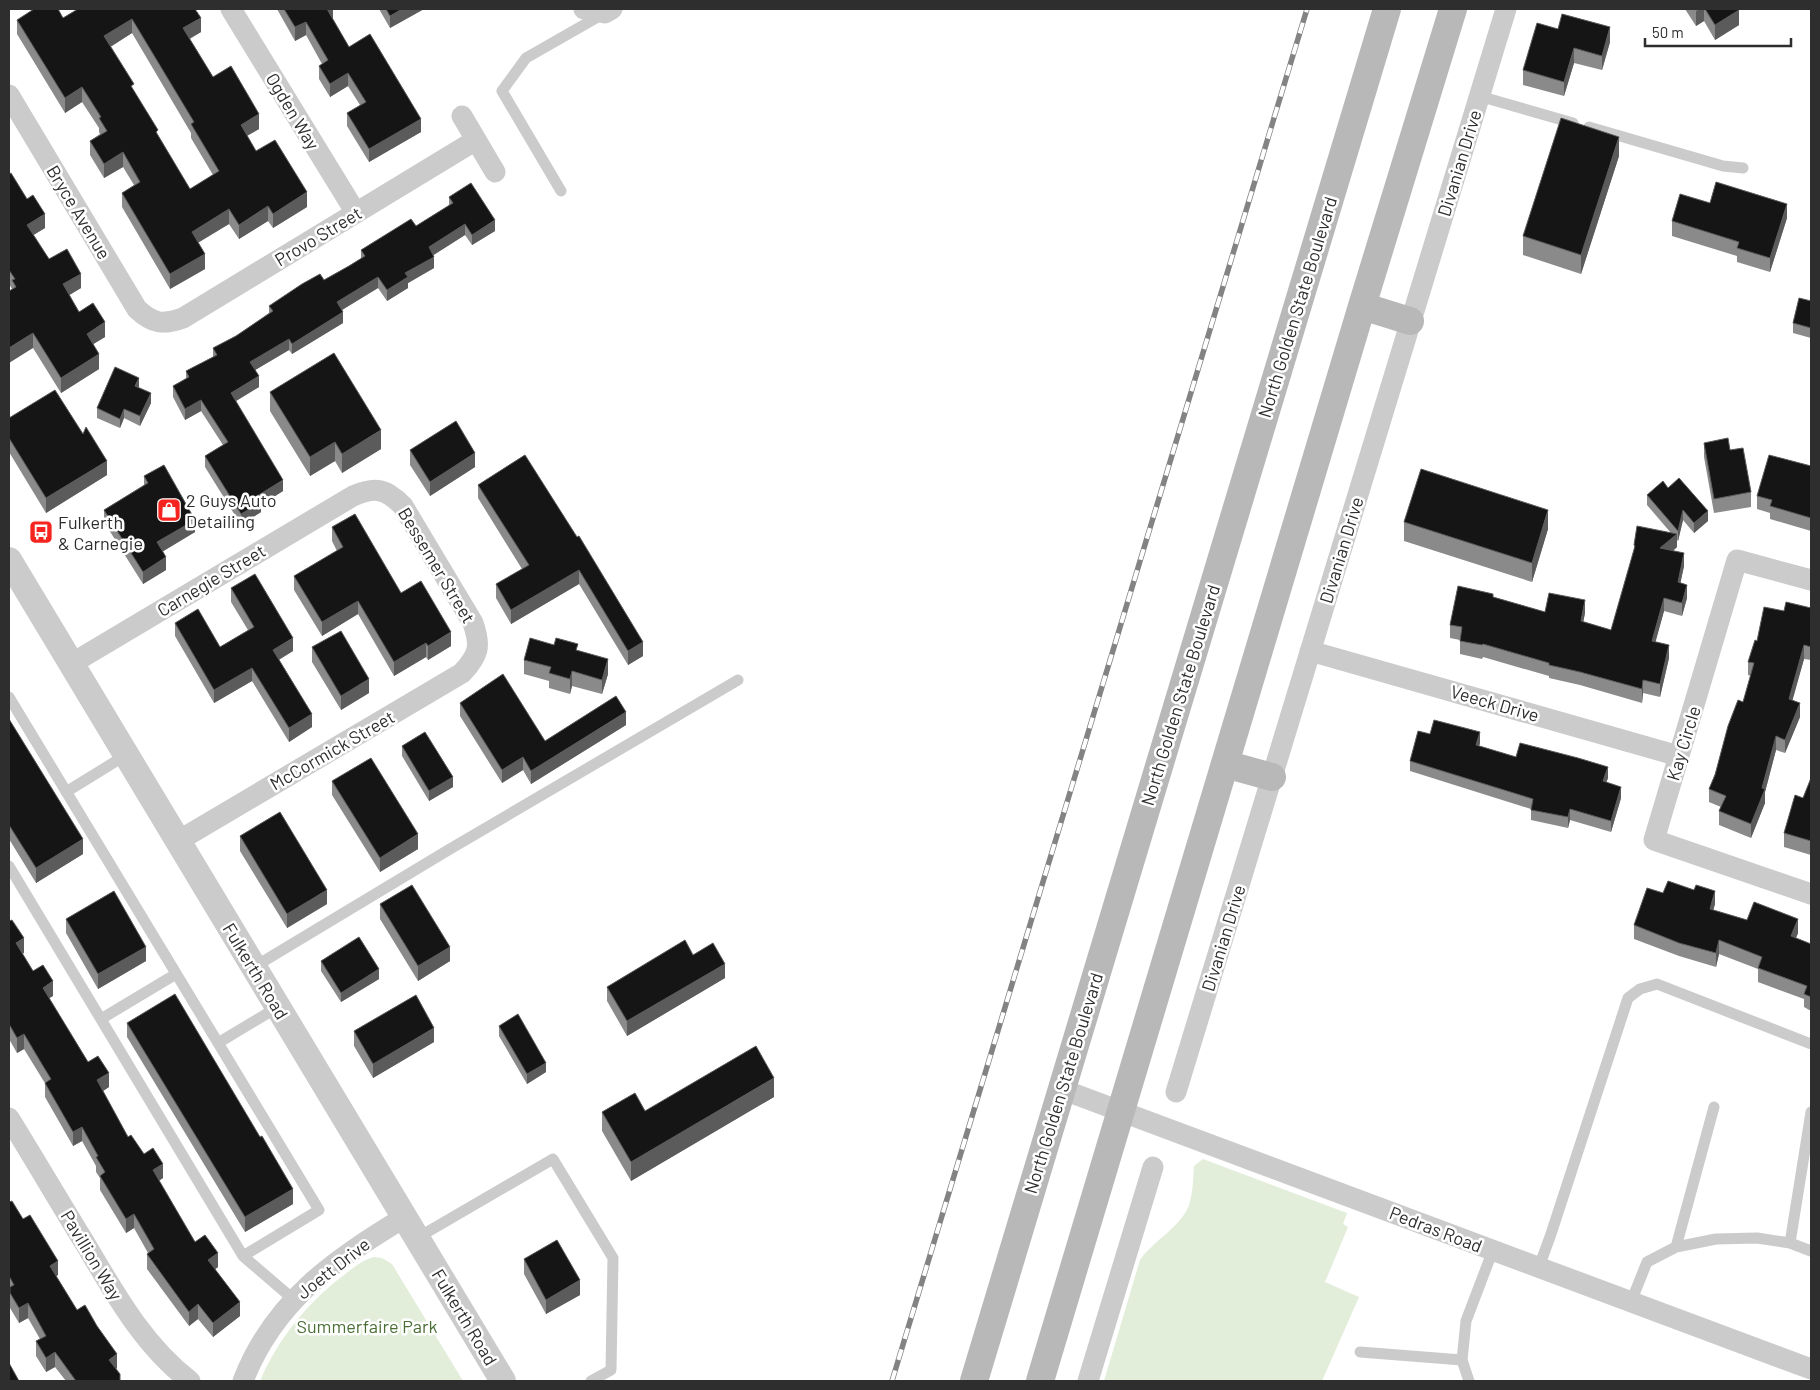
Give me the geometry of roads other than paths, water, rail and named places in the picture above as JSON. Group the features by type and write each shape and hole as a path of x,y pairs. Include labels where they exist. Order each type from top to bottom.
{"main road":[{"name":"North Golden State Boulevard","path":"974,1381 1387,9"},
{"path":"1040,1381 1362,306 1453,9"},
{"path":"1362,306 1410,321"},
{"path":"1225,764 1272,776"}],"street":[{"name":"Ogden Way","path":"231,9 356,214"},
{"path":"584,9 608,11"},
{"name":"Divanian Drive","path":"1176,1092 1506,9"},
{"name":"Bryce Avenue","path":"9,95 137,309 145,317 157,322"},
{"path":"462,116 495,172"},
{"name":"Provo Street","path":"157,322 169,323 183,318 476,140"},
{"name":"Carnegie Street","path":"71,664 353,496 366,490 380,490"},
{"name":"Bessemer Street","path":"380,490 393,496 403,506 473,623 478,638 478,651"},
{"name":"Fulkerth Road","path":"9,560 503,1381"},
{"name":"Kay Circle","path":"1811,580 1737,560 1654,840 1811,894"},
{"name":"McCormick Street","path":"178,841 462,673 472,662 478,651"},
{"name":"Veeck Drive","path":"1310,651 1679,756"},
{"name":"Pedras Road","path":"1061,1089 1811,1369"},
{"name":"Pavillion Way","path":"9,1118 133,1320 162,1356 190,1381"},
{"path":"1088,1381 1153,1167"},
{"name":"Joett Drive","path":"243,1381 270,1330 293,1299 348,1252 411,1227"}],"lane":[{"path":"561,191 502,91 526,58 608,11"},
{"path":"1479,96 1722,166 1743,168"},
{"path":"254,967 450,849 738,680"},
{"path":"9,697 319,1210 243,1256"},
{"path":"66,792 126,755"},
{"path":"9,866 243,1256 293,1299"},
{"path":"101,1019 176,974"},
{"path":"1539,1267 1552,1234 1628,998 1640,989 1657,984 1811,1044"},
{"path":"218,1043 278,1007"},
{"path":"1676,1247 1714,1107"},
{"path":"1790,1244 1811,1112"},
{"path":"411,1227 553,1159 613,1258 611,1370 590,1381"},
{"path":"1631,1302 1647,1262 1676,1247 1716,1239 1757,1238 1811,1250"},
{"path":"1469,1381 1462,1360 1466,1321 1493,1250"},
{"path":"1360,1352 1462,1360"}],"railway":[{"path":"892,1381 1307,9"}],"place":[{"name":"2 Guys Auto Detailing","path":"169,510"},
{"name":"Fulkerth & Carnegie","path":"41,532"}],"park label":[{"name":"Summerfaire Park","path":"367,1326"}]}
